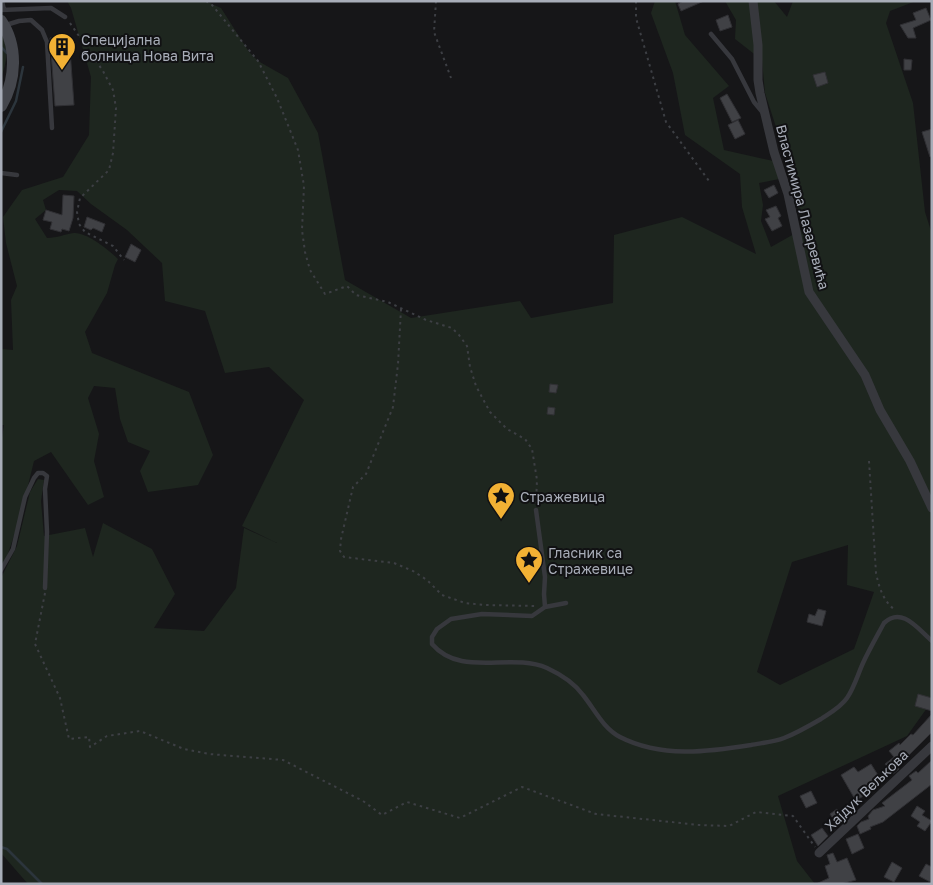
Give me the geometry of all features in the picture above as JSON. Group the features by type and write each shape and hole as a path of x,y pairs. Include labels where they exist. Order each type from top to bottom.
{"main road":[{"path":"1,106 9,90 13,66 12,43 3,16"}],"street":[{"name":"Властимира Лазаревића","path":"753,1 758,44 758,80 774,152 788,194 809,292 865,375 880,410 910,461 932,508"},
{"name":"Хајдук Вељкова","path":"819,853 932,746"}],"lane":[{"path":"2,1 3,16"},
{"path":"3,16 51,8 65,17"},
{"path":"3,16 19,21 32,20 42,30 47,42 52,128"},
{"path":"711,34 732,59 754,102 765,115"},
{"path":"1,173 17,175"},
{"path":"1,570 13,549 29,487 38,473 43,473 47,476 45,588"},
{"path":"536,510 545,577 545,607"},
{"path":"566,603 545,607 532,616 482,614 451,619 436,629 432,637 432,644 449,657 464,662 474,664 515,662 547,668 576,687 599,719 619,736 650,747 685,752 723,750 782,739 831,713 847,698 884,623 898,616 902,616 912,622 932,641"}],"path":[{"path":"206,1 212,5 258,61 277,98 298,150 304,186 302,230 305,252 310,270 318,284 325,294 347,286 356,295 388,302 426,320 452,328 467,346 470,367 476,386 490,412 507,430 525,439 532,449 537,480 536,510"},
{"path":"436,1 434,32 451,78"},
{"path":"636,1 636,18 666,122 709,181"},
{"path":"65,17 103,70 113,90 116,108 113,153 109,170 80,198 78,224 85,232 113,246 124,260"},
{"path":"401,309 393,407 366,474 353,487 340,551 344,557 394,563 420,576 442,595 465,603 545,607"},
{"path":"869,461 876,573 880,590 887,604 902,616"},
{"path":"45,588 35,644 60,698 69,739 89,737 90,747 107,736 140,731 184,749 209,754 282,760 362,801 382,815 407,802 460,818 522,788 596,814 699,825 728,826 756,812 793,816 819,853"}],"shaded area":[{"path":"67,1 205,1 221,8 249,52 258,61 288,78 318,133 345,280 411,318 520,301 531,318 613,303 614,235 682,217 756,254 742,207 740,174 685,135 673,73 651,13 655,1 675,1 685,35 729,86 713,98 724,150 778,162 784,178 759,183 763,205 761,221 771,247 803,229 787,161 765,93 759,27 752,1 774,1 787,17 793,1 916,1 890,11 886,23 913,103 925,212 932,234 932,701 907,736 778,796 797,861 815,884 28,884 1,853 1,578 17,546 30,492 38,479 44,480 41,501 44,536 85,528 93,557 103,523 152,549 175,594 154,628 204,631 236,588 244,528 277,543 242,526 304,400 269,367 225,373 205,311 165,301 162,263 127,230 91,204 77,191 59,190 43,200 46,210 35,219 47,238 74,233 79,234 98,243 118,259 107,293 85,332 92,353 189,392 213,455 198,485 148,492 140,471 150,451 128,442 120,419 115,388 94,386 88,398 99,434 94,461 104,497 88,505 51,452 34,461 21,514 5,563 1,569 1,443 4,425 1,425 1,349 13,350 11,300 17,286 6,243 3,217 22,190 63,177 89,135 91,77 71,8","holes":["848,545 847,585 874,592 854,649 780,685 757,672 792,562"]},
{"path":"725,1 752,1 758,57 735,39 736,20"},
{"path":"1,34 6,45 6,62 1,78"}],"building":[{"path":"683,1 704,1 681,11 678,4"},
{"path":"926,8 931,20 913,28 916,38 908,38 900,25 916,20 913,13"},
{"path":"728,15 732,27 720,31 716,20"},
{"name":"Специјална болница Нова Вита","path":"69,36 74,105 55,106 50,38"},
{"path":"904,59 912,60 911,70 904,70"},
{"path":"825,72 828,83 817,87 813,75"},
{"path":"727,94 741,118 732,122 720,98"},
{"path":"738,120 745,134 735,139 728,125"},
{"path":"932,129 932,156 930,157 922,132"},
{"path":"774,185 778,193 769,198 764,190"},
{"path":"63,195 74,196 73,218 69,231 62,229 61,232 50,229 52,222 43,220 46,210 62,215"},
{"path":"776,206 781,216 778,218 782,226 772,231 765,219 770,217 766,210"},
{"path":"87,217 105,224 102,232 84,227"},
{"path":"131,244 141,250 135,262 125,257"},
{"path":"550,384 558,385 556,393 549,392"},
{"path":"548,407 555,408 554,415 547,414"},
{"path":"818,609 826,611 822,626 807,622 809,614 815,616"},
{"path":"918,694 932,698 932,711 915,706"},
{"path":"932,714 932,732 910,756 897,766 899,769 893,774 885,764 894,757 889,751 899,743 900,745 911,734 913,735"},
{"path":"932,760 932,784 883,822 870,827 871,829 860,834 857,826 869,819 868,816 873,810 885,806 882,803 912,780 909,776 916,771 918,773"},
{"path":"871,764 881,780 861,792 863,796 856,801 841,775 854,767 858,772"},
{"path":"811,791 817,803 806,808 800,796"},
{"path":"917,806 925,811 922,815 932,821 925,831 917,826 920,822 911,816"},
{"path":"837,809 844,820 838,826 830,814"},
{"path":"822,828 828,836 818,846 811,835"},
{"path":"858,834 864,848 852,854 846,839"},
{"path":"833,853 837,862 847,858 856,880 841,884 816,884 829,878 825,866 830,864 827,855"},
{"path":"892,862 902,868 894,882 884,877"},
{"path":"926,864 932,867 932,883 919,876"}],"waterway":[{"path":"1,47 7,53"},
{"path":"1,132 16,101 23,67"},
{"path":"1,847 7,849 42,884"}],"place":[{"name":"Специјална болница Нова Вита","path":"62,71"},
{"name":"Стражевица","path":"501,520"},
{"name":"Гласник са Стражевице","path":"529,584"}]}
